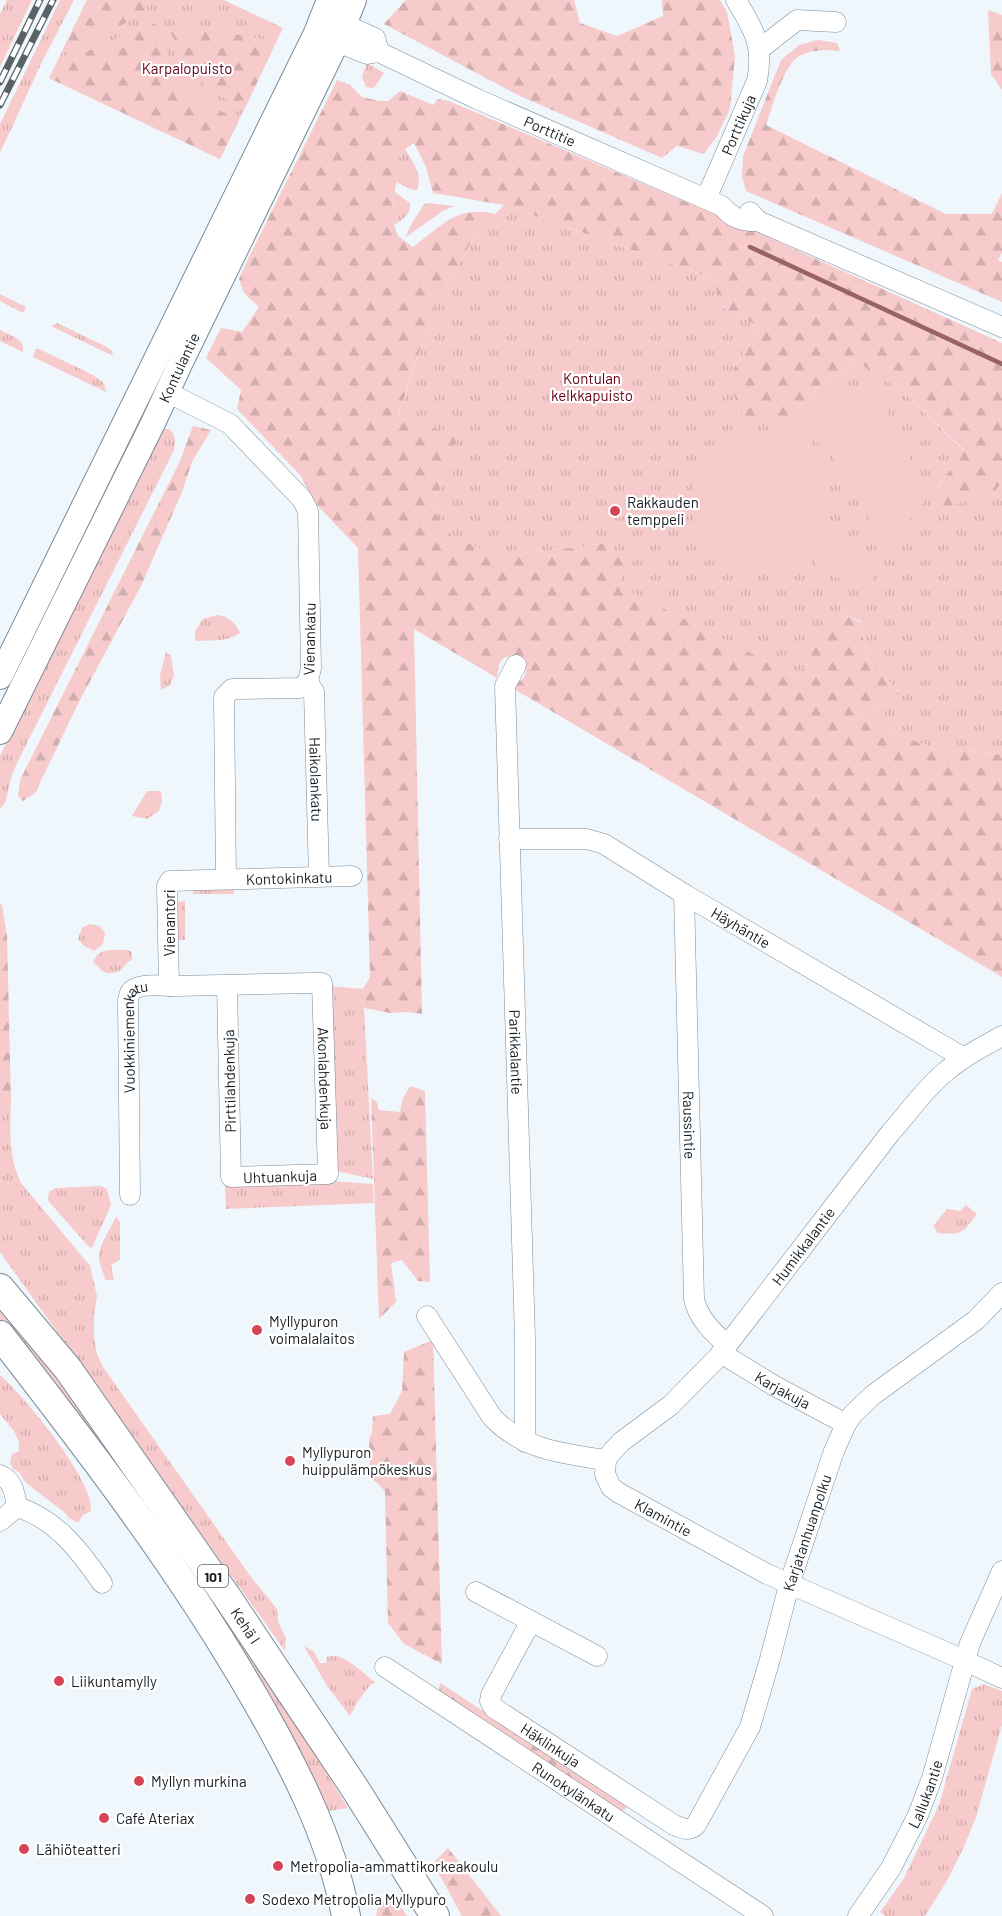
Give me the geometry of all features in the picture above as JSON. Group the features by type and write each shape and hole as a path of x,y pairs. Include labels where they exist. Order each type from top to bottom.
{"highway":[{"path":"0,1269 68,1369"},
{"name":"Kehä I","path":"0,1288 68,1369 234,1606 354,1787 435,1916"},
{"name":"Kehä I","path":"0,1335 144,1525 220,1638 283,1747 309,1802 327,1846 342,1894 346,1916"},
{"path":"0,1366 56,1407"}],"main road":[{"name":"Kontulantie","path":"0,678 330,23 354,0"},
{"name":"Kontulantie","path":"0,732 167,392 330,23"}],"street":[{"name":"Porttikuja","path":"714,202 757,81 760,66 760,49 748,20 736,0"},
{"path":"760,49 797,20 836,22"},
{"name":"Porttitie","path":"330,23 375,38 379,52 477,99 714,202 734,205 750,212 758,221 1002,327"},
{"name":"Vienankatu","path":"167,392 230,424 302,499 308,511 311,668 308,682 300,688 232,689 224,697 226,879"},
{"name":"Parikkalantie","path":"516,664 505,686 525,1314 525,1442"},
{"name":"Haikolankatu","path":"308,682 314,692 319,876"},
{"name":"Häyhäntie","path":"509,839 587,839 614,849 684,894 964,1058"},
{"name":"Kontokinkatu","path":"226,879 352,876"},
{"name":"Vienantori","path":"169,986 167,886 170,881 226,879"},
{"name":"Raussintie","path":"684,894 694,1299 705,1322 724,1349"},
{"name":"Vuokkiniemenkatu","path":"130,1195 129,995 136,987 322,983"},
{"name":"Akonlahdenkuja","path":"322,983 328,1174"},
{"name":"Pirttilahdenkuja","path":"227,985 231,1177"},
{"name":"Humikkalantie","path":"606,1460 621,1442 671,1405 724,1349 891,1132 942,1075 964,1058 1002,1036"},
{"name":"Uhtuankuja","path":"231,1177 328,1174"},
{"name":"Karjatanhuanpolku","path":"692,1829 750,1727 789,1585 834,1451 846,1424 873,1395 976,1320 1002,1293"},
{"path":"427,1316 492,1417 503,1428 525,1442 547,1450 606,1460"},
{"name":"Karjakuja","path":"724,1349 773,1385 846,1424"},
{"name":"Klamintie","path":"606,1460 607,1480 611,1487 619,1493 789,1585 1002,1678"},
{"path":"0,1475 6,1477 11,1485 17,1507"},
{"path":"0,1521 17,1507"},
{"path":"17,1507 29,1511 53,1526 78,1550 102,1583"},
{"name":"Lallukantie","path":"858,1916 897,1858 918,1815 932,1778 970,1642 1002,1571"},
{"path":"476,1592 597,1656"},
{"name":"Häklinkuja","path":"531,1621 491,1695 490,1701 494,1708 674,1825 692,1829"},
{"name":"Runokylänkatu","path":"385,1667 763,1916"}],"green space":[{"path":"7,0 32,0 0,67 0,14"},
{"path":"60,0 74,0 42,62 0,153 0,124"},
{"name":"Karpalopuisto","path":"87,0 224,0 283,28 220,159 49,78"},
{"path":"87,0 144,0 147,5 146,13 61,54"},
{"path":"406,0 574,0 580,23 617,36 663,16 662,0 720,0 727,12 735,56 730,109 717,136 704,154 677,146 662,158 520,96 384,24"},
{"path":"988,10 1002,15 1002,90 991,74"},
{"path":"155,24 174,68 187,88 205,103 239,120 220,159 49,78 55,66 146,25"},
{"path":"182,26 264,39 273,49 245,108 210,91 188,68 169,29"},
{"path":"818,40 837,43 840,51 813,51 803,54 793,62 779,88 766,125 946,214 992,214 1002,193 1002,253 998,260 1002,262 1002,302 746,191 742,176 743,156 781,60 799,45"},
{"path":"367,63 384,73 374,88 366,87 362,77"},
{"path":"337,80 350,85 362,97 379,101 388,101 400,91 433,105 438,99 449,101 759,233 1002,343 1002,482 992,495 940,508 937,488 964,450 902,390 857,362 820,386 789,420 745,422 734,395 734,368 760,327 718,305 715,279 504,205 433,193 426,167 414,143 401,152 391,217 398,236 413,247 450,219 470,212 495,214 477,232 436,302 397,419 459,435 432,508 452,536 500,557 607,543 626,567 618,585 795,676 809,663 806,649 840,614 861,622 866,657 900,693 857,718 936,749 994,753 1002,756 1002,977 509,686 521,681 526,672 525,663 516,656 506,657 501,661 497,678 414,629 422,1014 390,1013 364,1008 363,989 370,977 358,548 317,505 300,475 237,409 241,390 206,358 221,328 242,332 259,307 244,293 239,279"},
{"path":"405,149 418,174 417,190 396,182 401,152"},
{"path":"395,192 410,203 410,207 406,216 394,225 391,217"},
{"path":"424,204 455,206 443,211 406,237 411,224"},
{"name":"Kontulan kelkkapuisto","path":"504,205 715,279 718,305 760,327 734,368 789,420 820,386 857,362 902,390 964,451 937,487 991,495 1002,482 1002,756 994,753 936,749 857,718 900,693 866,657 861,621 840,614 809,663 795,676 617,585 626,567 607,543 500,557 452,537 432,508 459,435 397,420 436,302 477,232"},
{"path":"0,294 26,307 23,313 0,301"},
{"path":"57,323 107,347 112,351 113,356 51,326"},
{"path":"0,330 20,340 23,352 0,341"},
{"path":"36,349 93,375 104,383 106,392 33,357"},
{"path":"850,386 876,394 894,423 900,440 923,484 924,501 885,554 842,469 824,448 802,433 787,427 790,419 803,406"},
{"path":"193,426 211,430 192,462 182,492 141,586 80,700 35,793 23,801 18,796 20,780 180,461"},
{"path":"169,429 173,433 174,450 18,761 5,803 0,809 0,756 159,431"},
{"path":"761,430 788,435 811,450 826,473 831,500 826,527 811,550 788,565 761,570 734,565 711,550 696,527 691,500 696,473 711,450 734,435"},
{"path":"826,538 880,561 867,590 814,568"},
{"path":"217,615 231,621 240,633 224,639 195,641 195,631 203,619"},
{"path":"166,652 171,656 174,676 170,685 161,690 160,675"},
{"path":"147,791 161,791 162,801 159,811 147,819 132,816"},
{"path":"234,885 234,894 193,894 192,886"},
{"path":"185,901 185,940 178,940 177,902"},
{"path":"0,904 7,936 11,1099 0,1099"},
{"path":"89,924 100,926 105,933 103,944 94,951 84,946 78,939 82,928"},
{"path":"128,950 132,952 132,960 120,971 105,972 93,962 103,952"},
{"path":"330,986 363,989 373,1179 336,1171"},
{"path":"410,1086 425,1091 430,1282 418,1281 402,1260 391,1263 396,1302 379,1319 371,1098 377,1102 379,1110 400,1112 403,1098"},
{"path":"0,1099 11,1099 12,1153 21,1183 90,1266 97,1296 94,1337 97,1354 103,1367 251,1577 277,1609 278,1622 286,1638 285,1651 0,1252"},
{"path":"332,1181 373,1184 374,1203 226,1209 225,1183"},
{"path":"101,1186 107,1189 111,1205 92,1248 50,1203 49,1192 56,1188"},
{"path":"966,1205 977,1214 965,1229 952,1234 938,1233 933,1226 947,1209 960,1211"},
{"path":"116,1217 120,1222 120,1260 111,1265 114,1280 105,1280 99,1253"},
{"path":"0,1301 108,1445 313,1751 348,1808 323,1812 15,1336 0,1319"},
{"path":"433,1340 442,1664 404,1644 388,1623 385,1491 370,1476 369,1439 373,1416 390,1414 402,1391 404,1352"},
{"path":"0,1375 56,1439 82,1480 89,1497 91,1511 83,1515 78,1523 26,1483 19,1472 13,1469 10,1462 12,1454 19,1451 19,1442 14,1431 0,1414"},
{"path":"304,1646 314,1652 320,1663 326,1663 327,1657 340,1657 353,1664 376,1683 371,1684 350,1716 327,1686"},
{"path":"440,1683 630,1806 622,1811 439,1693"},
{"path":"984,1684 1002,1691 1002,1725 976,1817 963,1849 925,1916 885,1916 880,1912 903,1880 939,1805 972,1689"},
{"path":"448,1848 501,1916 462,1916 433,1863"},
{"path":"390,1898 400,1905 407,1916 376,1916 379,1903"}],"waterway":[{"path":"750,247 1002,364"}],"railway":[{"path":"0,82 40,0"},
{"path":"0,105 53,0"}],"place":[{"name":"Rakkauden temppeli","path":"615,511"},
{"name":"Myllypuron voimalalaitos","path":"257,1330"},
{"name":"Myllypuron huippulämpökeskus","path":"290,1461"},
{"name":"Liikuntamylly","path":"59,1681"},
{"name":"Myllyn murkina","path":"139,1781"},
{"name":"Café Ateriax","path":"104,1818"},
{"name":"Lähiöteatteri","path":"24,1849"},
{"name":"Metropolia-ammattikorkeakoulu","path":"278,1866"},
{"name":"Sodexo Metropolia Myllypuro","path":"250,1899"}]}
